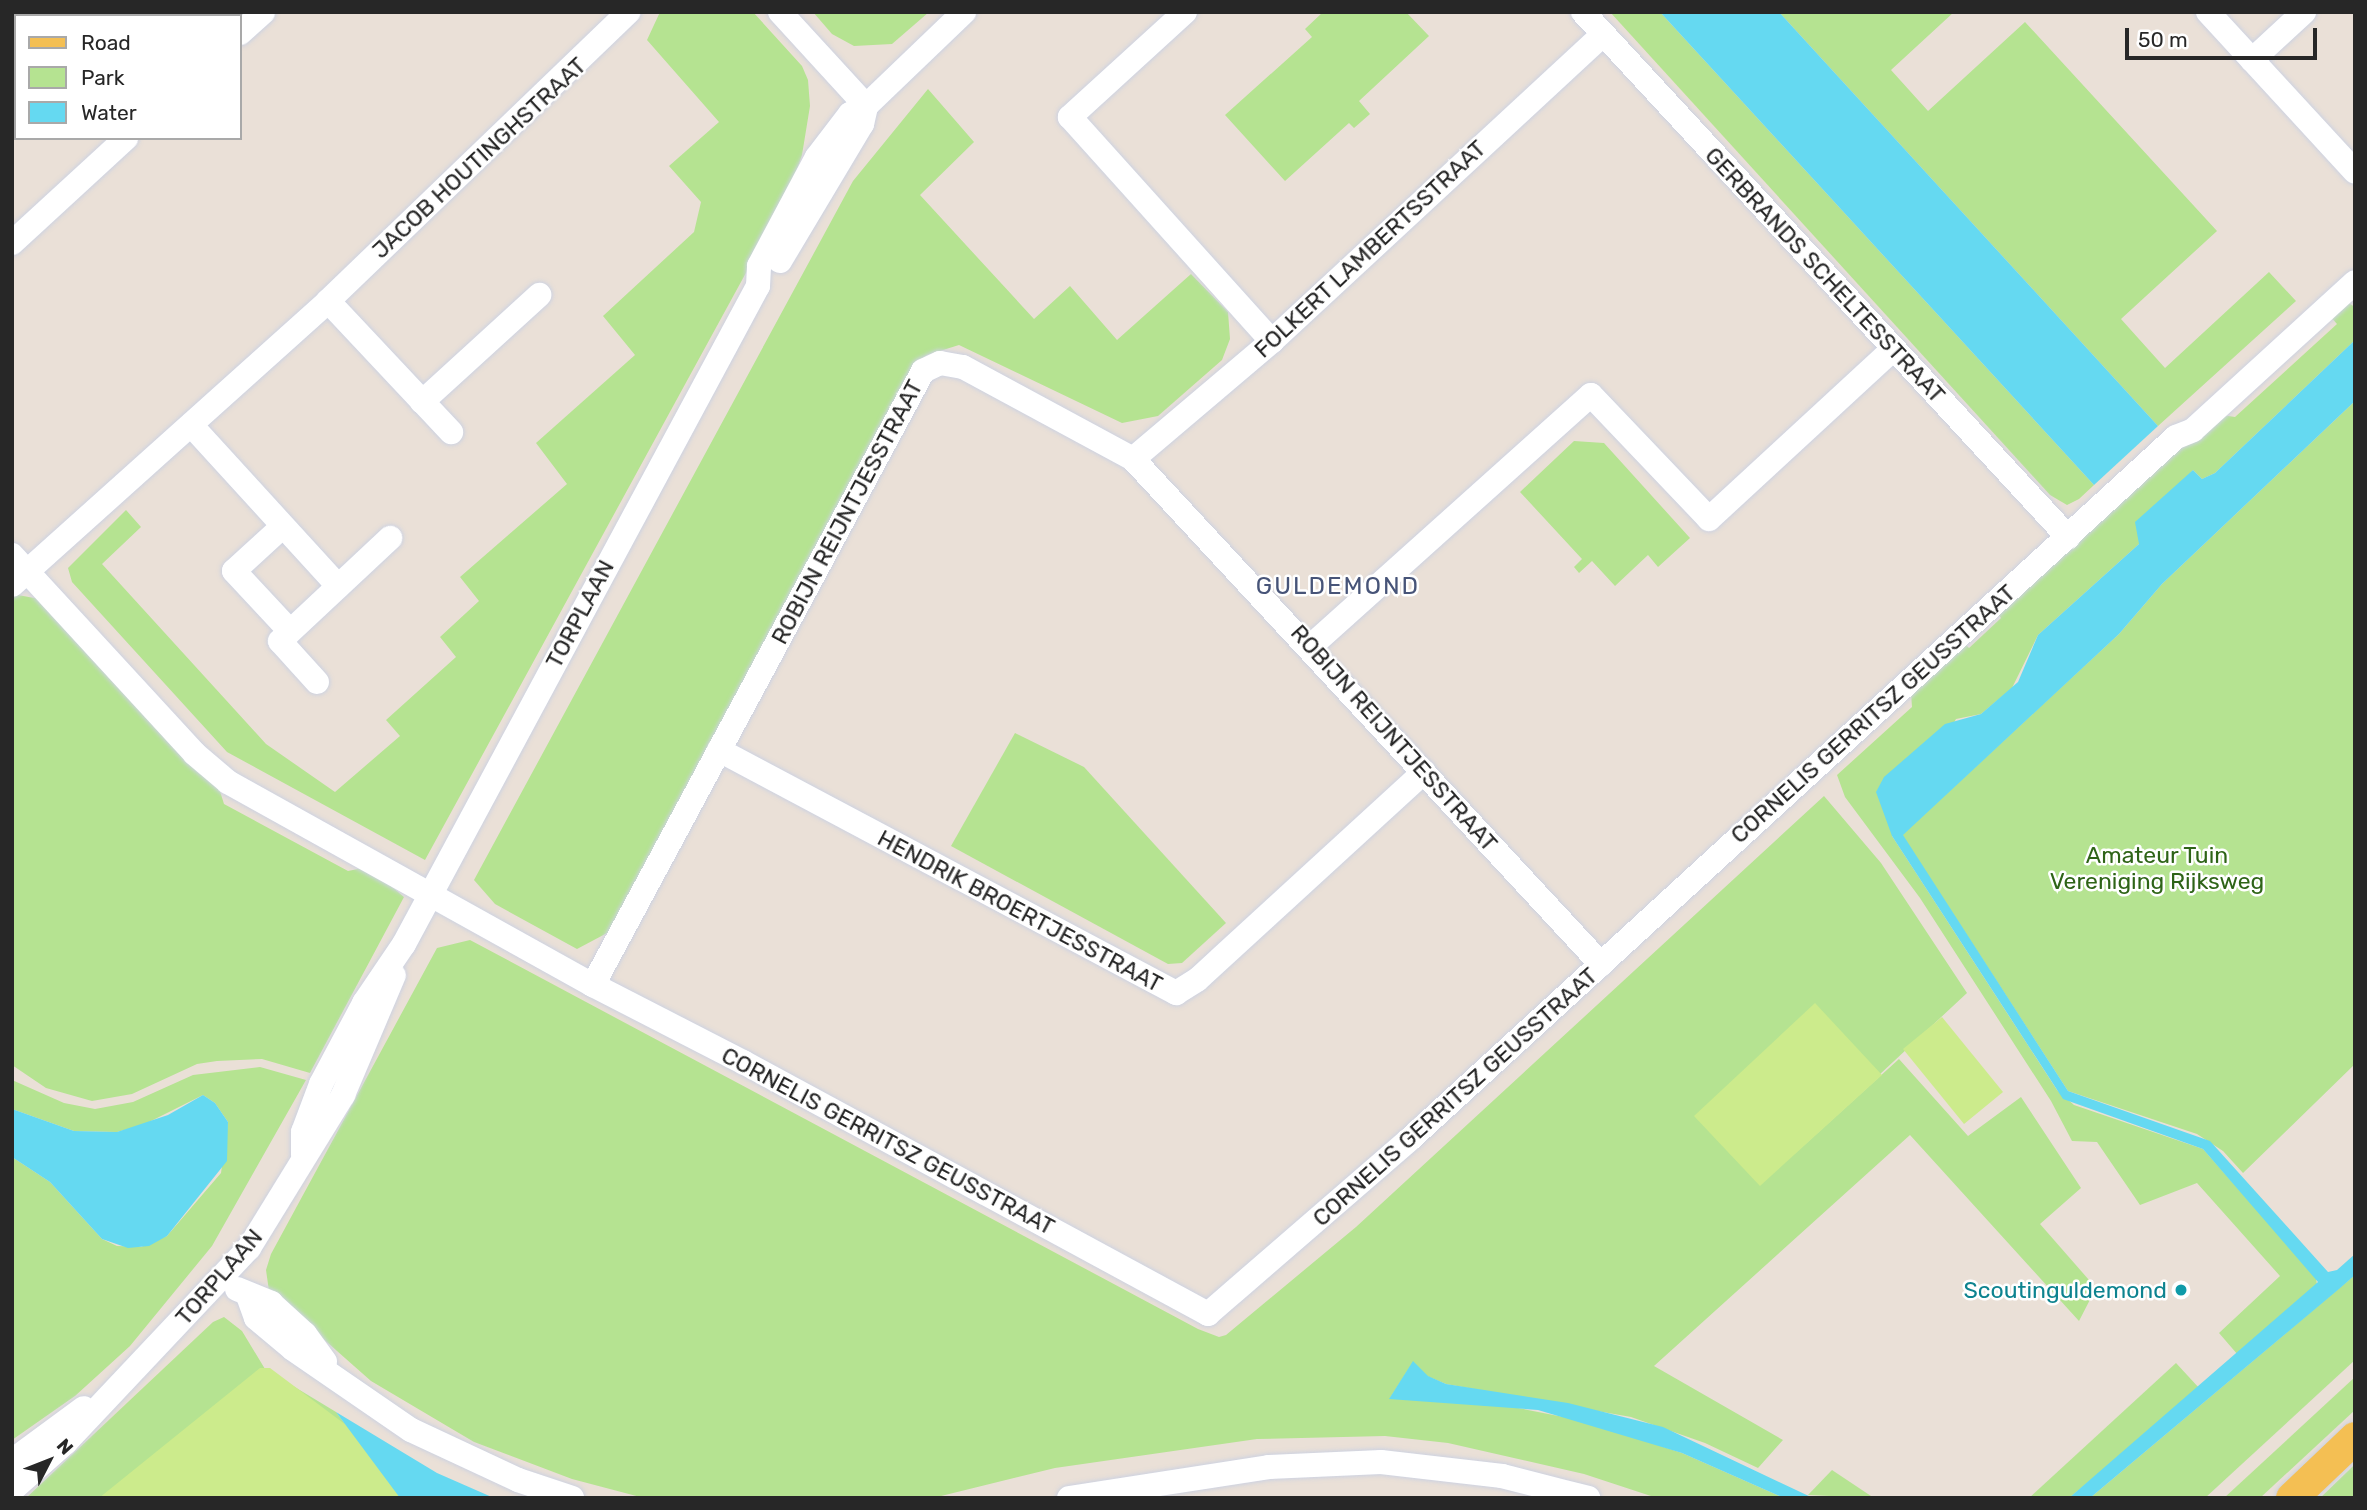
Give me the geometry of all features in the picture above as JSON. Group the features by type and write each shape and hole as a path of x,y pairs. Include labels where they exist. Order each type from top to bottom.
{"main road":[{"path":"2291,1498 2355,1438"}],"street":[{"path":"242,31 263,12"},
{"name":"JACOB HOUTINGHSTRAAT","path":"17,570 192,426 328,301 628,12"},
{"path":"780,12 866,106"},
{"name":"TORPLAAN","path":"12,1490 223,1279 261,1230 303,1154 303,1132 321,1084 364,1003 404,944 758,286 770,276 862,124 866,106 964,12"},
{"path":"1185,12 1070,117 1272,341"},
{"name":"GERBRANDS SCHELTESSTRAAT","path":"1583,12 2068,537"},
{"path":"2208,12 2355,172"},
{"path":"2252,60 2304,12"},
{"name":"FOLKERT LAMBERTSSTRAAT","path":"1133,459 1272,341 1603,35"},
{"path":"12,243 124,140"},
{"name":"CORNELIS GERRITSZ GEUSSTRAAT","path":"17,570 217,774 593,985 743,1062 1208,1314 1317,1222 2068,537 2355,282"},
{"path":"422,401 539,295"},
{"path":"328,301 451,432"},
{"path":"1311,646 1591,396 1709,519 1893,349"},
{"name":"ROBIJN REIJNTJESSTRAAT","path":"593,985 923,372 940,363 963,367 1133,459 1311,646 1601,964"},
{"path":"192,426 338,586"},
{"path":"282,527 234,571 290,631"},
{"path":"317,682 280,641 390,538"},
{"name":"HENDRIK BROERTJESSTRAAT","path":"719,750 1176,993 1197,980 1424,772"},
{"path":"223,1279 248,1296 271,1303 305,1334 334,1374 367,1402 450,1451 572,1498"},
{"name":"TORPLAAN","path":"12,1461 117,1386"},
{"path":"1069,1498 1269,1466 1357,1462 1502,1476 1588,1498"}],"green space":[{"path":"660,12 753,12 802,66 808,80 810,106 802,155 788,196 425,860 227,752 72,582 68,568 126,510 141,527 102,564 266,744 335,792 400,736 386,720 456,657 440,637 479,601 460,577 567,484 536,443 635,355 603,316 694,232 701,202 669,166 719,122 647,40"},
{"path":"813,12 929,12 892,44 854,46 832,34"},
{"path":"1323,12 1406,12 1429,36 1359,101 1370,114 1354,128 1349,123 1285,181 1225,115 1312,37 1305,29"},
{"path":"1610,12 1660,12 2094,485 2079,499 2067,505 2050,495"},
{"path":"1779,12 1954,12 1891,70 1928,111 2025,22 2217,231 2121,319 2165,368 2269,272 2296,301 2158,426"},
{"path":"928,89 974,142 920,195 1034,319 1070,286 1117,340 1191,274 1228,312 1230,339 1222,360 1158,416 1122,423 959,345 927,355 913,365 609,932 577,949 495,904 474,880 853,181"},
{"path":"2347,302 2355,307 2355,340 2215,473 2202,479 2193,470 2139,530 2139,544 2038,635 2012,688 1981,714 1956,719 1892,836 2057,1090 2074,1105 2203,1149 2316,1277 2317,1286 2238,1355 2219,1333 2280,1276 2197,1183 2140,1205 2097,1142 2072,1141 2051,1101 1920,898 1845,797 1837,775 1912,707 1911,693 1965,644 1969,648 2001,618 1998,614 2176,450 2222,415 2235,417 2337,324 2330,316"},
{"name":"Amateur Tuin Vereniging Rijksweg","path":"2355,401 2355,1064 2243,1173 2223,1151 2197,1134 2068,1091 1902,835 2119,634 2162,584"},
{"path":"1574,441 1604,443 1690,538 1658,567 1648,555 1615,586 1592,561 1579,573 1574,567 1582,559 1520,492"},
{"path":"12,594 40,599 219,788 224,804 348,871 363,868 378,875 404,897 310,1073 262,1059 217,1061 197,1064 132,1094 92,1101 46,1088 12,1065"},
{"path":"1015,733 1084,767 1226,923 1182,963 1168,964 951,846"},
{"path":"1824,796 1881,863 1967,993 1790,1158 1899,1059 1968,1136 2021,1097 2081,1188 2040,1224 2096,1288 2079,1321 1910,1135 1654,1366 1783,1440 1758,1468 1705,1443 1631,1417 1446,1384 1427,1376 1413,1362 1390,1398 1498,1404 1584,1421 1682,1453 1784,1498 1657,1498 1584,1474 1448,1443 1385,1436 1257,1439 1055,1468 933,1498 644,1498 572,1479 474,1442 371,1381 269,1291 266,1270 271,1254 437,948 470,940 1198,1329 1219,1337 1226,1335 1356,1227"},
{"path":"1815,1003 1882,1075 1760,1186 1694,1116"},
{"path":"1942,1017 2003,1092 1964,1124 1903,1049"},
{"path":"260,1067 306,1080 212,1246 130,1346 75,1396 12,1440 12,1157 50,1182 102,1239 117,1246 141,1247 167,1236 221,1173 228,1122 215,1103 203,1095 143,1125 117,1132 74,1131 12,1109 12,1080 64,1103 95,1109 133,1102 193,1075"},
{"path":"2355,1275 2355,1360 2205,1498 2090,1498"},
{"path":"224,1317 242,1331 265,1369 336,1412 381,1471 223,1498 26,1498 213,1322"},
{"path":"2176,1363 2200,1389 2069,1498 2029,1498"},
{"path":"260,1368 270,1368 382,1452 479,1498 99,1498"},
{"path":"2355,1377 2355,1410 2260,1498 2224,1498"},
{"path":"2355,1464 2355,1498 2320,1498 2348,1471"},
{"path":"1832,1470 1874,1498 1808,1495"}],"water":[{"path":"1660,12 1779,12 2158,426 2094,485"},
{"path":"2355,340 2355,401 2162,584 2119,634 1903,835 2068,1091 2210,1141 2328,1272 2337,1270 2355,1254 2355,1275 2339,1289 2090,1498 2069,1498 2318,1282 2203,1149 2063,1099 1892,836 1876,792 1884,777 1945,724 1981,714 2018,682 2038,635 2139,544 2135,522 2193,470 2202,479 2215,473"},
{"path":"203,1095 215,1103 228,1122 227,1161 167,1236 149,1246 128,1248 102,1239 50,1182 12,1157 12,1109 74,1131 117,1132 168,1115"},
{"path":"1413,1361 1428,1376 1446,1384 1568,1403 1663,1427 1813,1498 1784,1498 1682,1453 1538,1410 1389,1399"},
{"path":"336,1412 437,1473 494,1498 400,1498"}],"place":[{"name":"Scoutinguldemond","path":"2181,1290"}],"district":[{"name":"GULDEMOND","path":"1338,587"}]}
